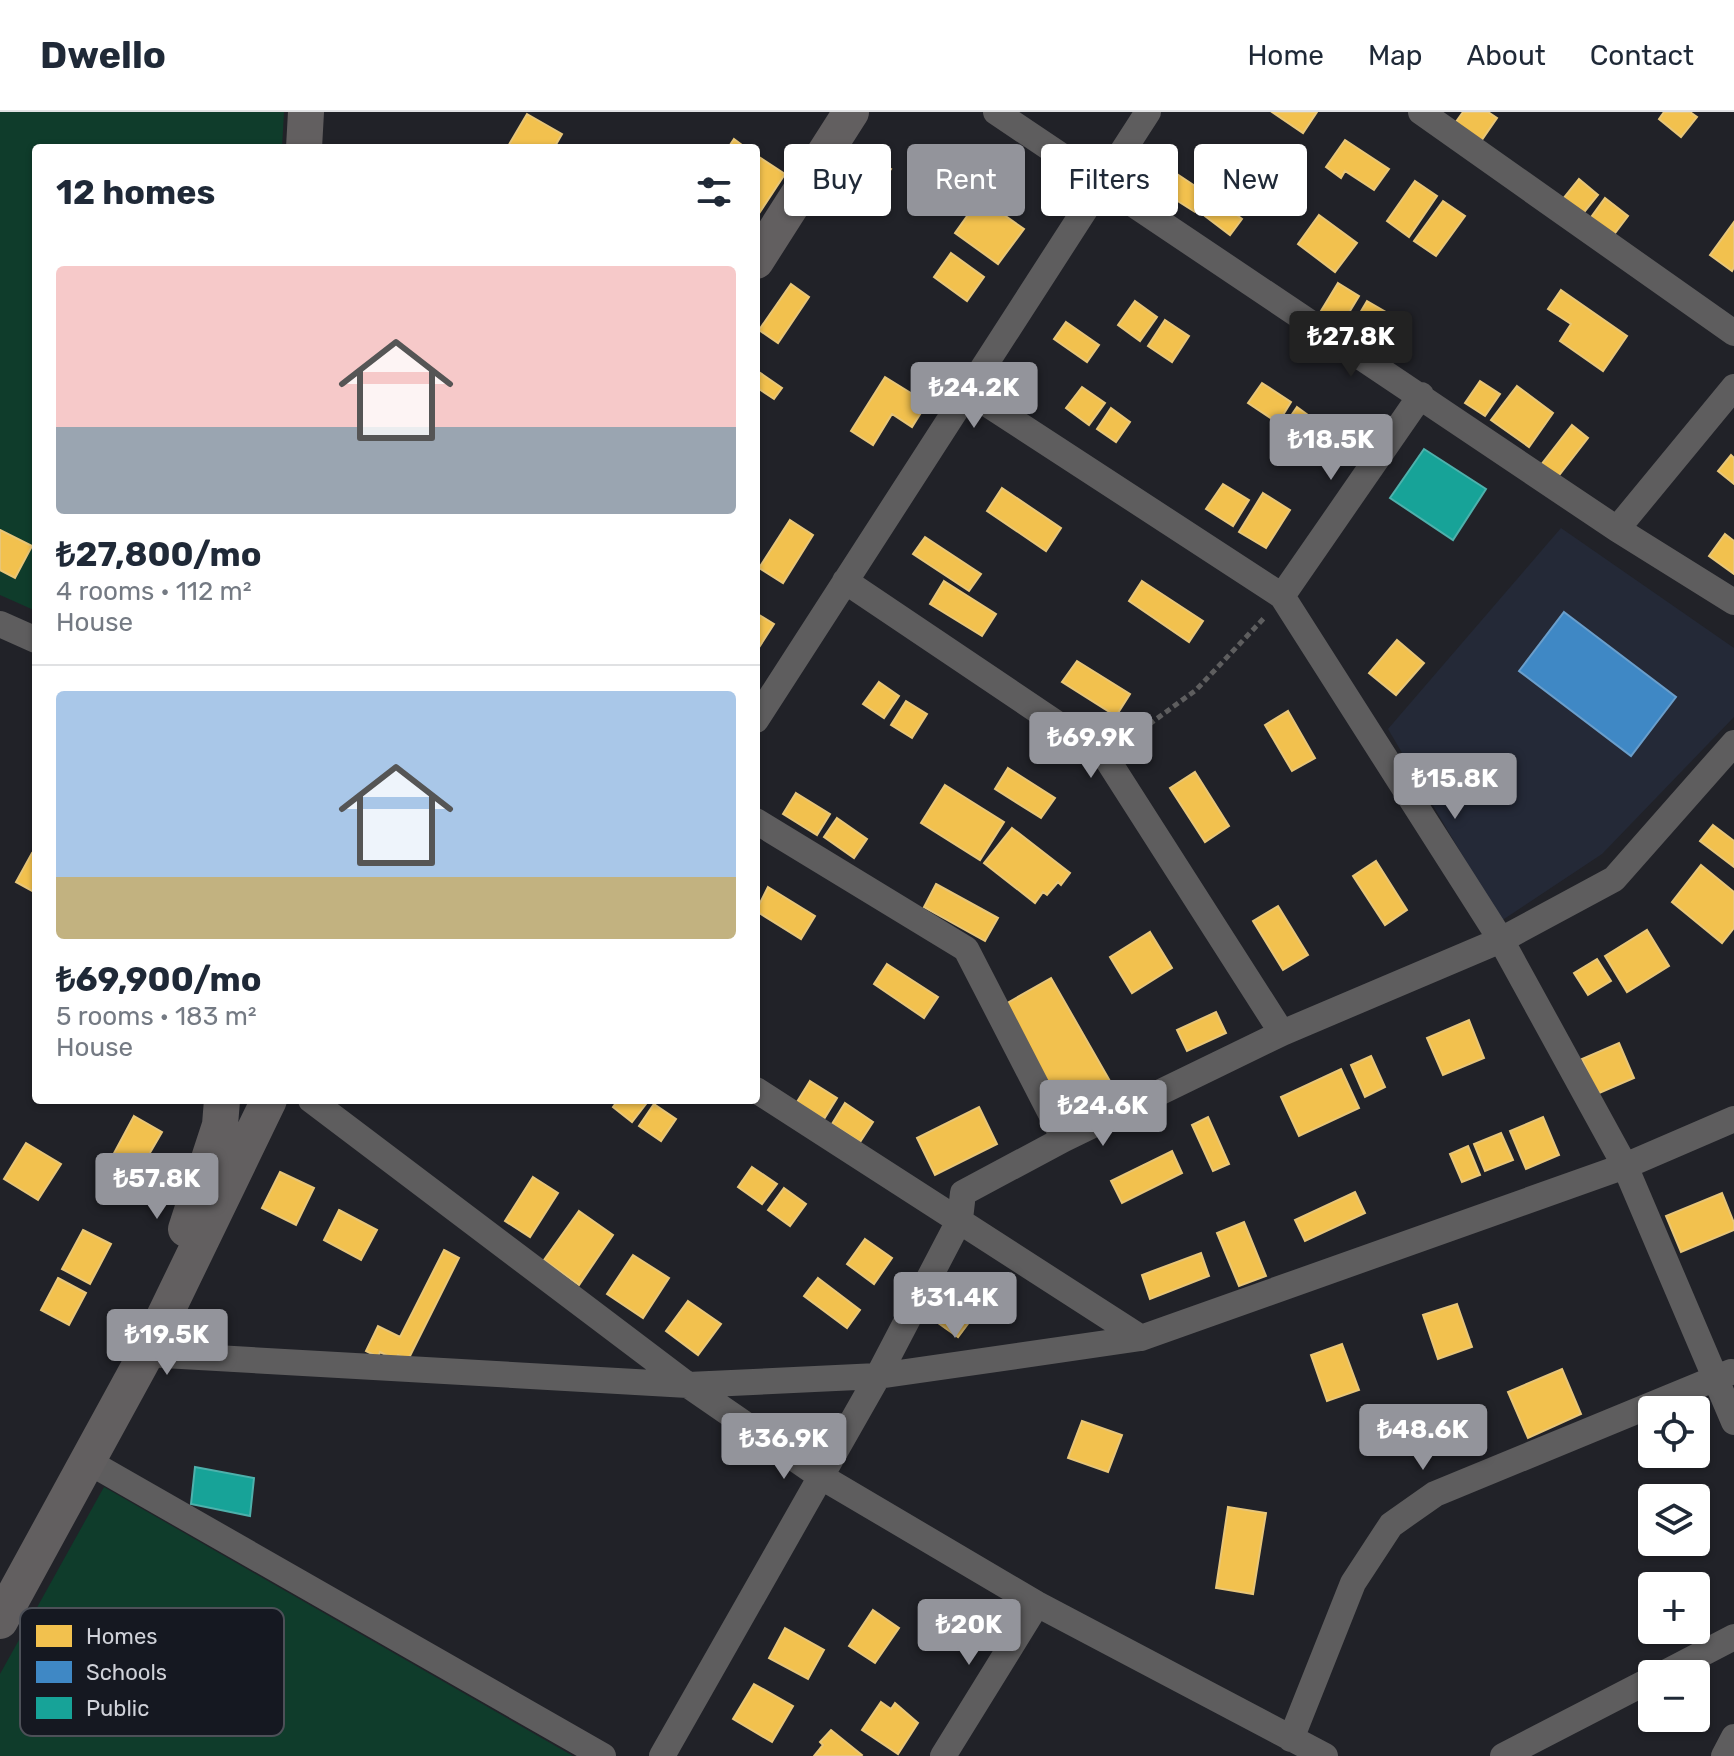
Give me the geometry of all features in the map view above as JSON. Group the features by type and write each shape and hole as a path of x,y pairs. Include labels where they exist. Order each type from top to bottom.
{"street":[{"path":"304,144 306,112"},
{"path":"760,255 851,112"},
{"path":"996,112 1042,144"},
{"path":"1127,144 1148,112"},
{"path":"1421,112 1734,333"},
{"path":"760,714 1080,216"},
{"path":"1149,216 1421,395 1617,529 1734,602"},
{"path":"1617,529 1734,387"},
{"path":"969,392 1282,596 1501,940 1625,1166 1726,1374 1734,1422"},
{"path":"1282,596 1421,395"},
{"path":"845,581 1105,756 1282,1033"},
{"path":"0,624 32,638"},
{"path":"662,1756 878,1376 960,1219 963,1193 1064,1139 1282,1033 1501,940 1614,879 1734,743"},
{"path":"760,823 966,949 1064,1139"},
{"path":"760,1093 1141,1338"},
{"path":"146,1354 220,1125 222,1104"},
{"path":"0,1621 146,1354 267,1104"},
{"path":"316,1104 688,1385 820,1476 1037,1604 1325,1756"},
{"path":"146,1354 688,1385 878,1376 1141,1338 1625,1166 1734,1119"},
{"path":"1291,1739 1353,1583 1391,1525 1435,1494 1726,1374"},
{"path":"89,1462 603,1756"},
{"path":"943,1756 1037,1604"},
{"path":"1690,1660 1734,1637"},
{"path":"1503,1756 1638,1686"},
{"path":"1724,1756 1734,1737"}],"path":[{"path":"1105,756 1196,690 1252,633 1282,596"}],"shaded area":[{"path":"1561,528 1734,648 1734,717 1602,854 1501,921 1388,729"}],"green space":[{"path":"0,112 284,112 282,144 32,144 32,609 0,595"},
{"path":"104,1487 573,1756 0,1756 0,1674 20,1638 20,1736 284,1736 284,1608 37,1608"}],"building: Homes":[{"path":"1272,112 1317,112 1303,133"},
{"path":"1463,112 1488,112 1497,118 1479,144 1453,126"},
{"path":"1664,112 1690,112 1697,117 1681,137 1659,119"},
{"path":"527,114 562,134 556,144 509,144"},
{"path":"1345,140 1389,169 1374,190 1345,171 1341,178 1326,167"},
{"path":"760,158 784,176 760,212"},
{"path":"1178,175 1194,185 1194,211 1178,201"},
{"path":"1579,179 1598,195 1581,216 1562,200"},
{"path":"1415,181 1437,196 1409,237 1387,221"},
{"path":"1605,198 1628,216 1612,237 1589,220"},
{"path":"1443,201 1465,216 1436,256 1414,241"},
{"path":"1319,215 1357,243 1335,272 1298,244"},
{"path":"967,216 1006,216 1024,229 998,264 955,233"},
{"path":"1205,216 1238,216 1242,219 1230,235"},
{"path":"1734,222 1734,267 1732,271 1710,255"},
{"path":"951,253 984,277 967,301 934,277"},
{"path":"1338,283 1359,296 1342,324 1321,311"},
{"path":"791,284 809,297 778,343 760,329"},
{"path":"1561,290 1627,336 1603,371 1560,341 1571,324 1548,309"},
{"path":"1135,301 1157,317 1140,341 1118,325"},
{"path":"1367,301 1386,312 1369,341 1350,330"},
{"path":"1165,320 1189,336 1172,362 1148,346"},
{"path":"1066,322 1099,345 1087,362 1054,339"},
{"path":"760,373 782,388 774,399 760,390"},
{"path":"885,377 927,403 912,427 892,414 873,445 851,431"},
{"path":"1480,381 1500,394 1485,416 1465,403"},
{"path":"1262,383 1291,402 1278,423 1248,403"},
{"path":"1517,386 1553,413 1529,447 1491,420"},
{"path":"1082,387 1105,403 1089,425 1066,408"},
{"path":"1297,407 1323,426 1309,445 1284,426"},
{"path":"1111,408 1130,422 1116,442 1097,429"},
{"path":"1572,425 1588,438 1553,483 1537,470"},
{"path":"1731,455 1734,458 1734,484 1718,471"},
{"path":"1223,484 1249,500 1233,526 1206,509"},
{"path":"1002,488 1061,528 1046,551 987,511"},
{"path":"1263,493 1290,510 1266,548 1239,532"},
{"path":"790,520 813,535 783,583 760,566"},
{"path":"0,530 32,546 15,578 0,570"},
{"path":"1725,534 1734,541 1734,574 1709,556"},
{"path":"925,537 981,574 969,591 913,554"},
{"path":"944,581 996,614 982,636 930,604"},
{"path":"1142,581 1203,621 1189,642 1129,601"},
{"path":"760,615 774,624 760,646"},
{"path":"1397,640 1424,663 1396,695 1369,673"},
{"path":"1077,661 1130,694 1116,716 1062,682"},
{"path":"879,682 899,696 884,718 863,704"},
{"path":"906,701 927,714 912,738 891,725"},
{"path":"1288,711 1315,758 1292,771 1265,725"},
{"path":"1008,768 1055,798 1041,818 995,789"},
{"path":"1195,772 1229,826 1205,842 1170,788"},
{"path":"945,785 1004,822 980,860 921,823"},
{"path":"796,793 830,814 817,835 783,814"},
{"path":"837,818 867,839 854,858 824,837"},
{"path":"1713,825 1734,841 1734,867 1700,841"},
{"path":"1012,828 1070,873 1061,885 1058,882 1047,895 1043,892 1035,903 984,863"},
{"path":"32,853 32,891 16,882"},
{"path":"1376,861 1407,910 1385,925 1353,876"},
{"path":"1701,865 1734,892 1734,928 1722,943 1672,902"},
{"path":"936,884 998,918 985,941 924,907"},
{"path":"768,887 815,916 801,939 760,913 760,903"},
{"path":"1278,906 1308,955 1283,970 1253,921"},
{"path":"1647,930 1669,966 1627,992 1605,956"},
{"path":"1150,932 1172,968 1132,993 1110,957"},
{"path":"1597,959 1611,981 1588,995 1574,973"},
{"path":"887,964 938,997 924,1018 874,984"},
{"path":"1051,978 1110,1081 1061,1108 1002,1006"},
{"path":"1216,1012 1226,1033 1187,1051 1177,1030"},
{"path":"1469,1020 1484,1058 1443,1075 1427,1038"},
{"path":"1619,1043 1634,1078 1597,1094 1582,1059"},
{"path":"1371,1056 1385,1087 1365,1097 1351,1065"},
{"path":"1341,1069 1359,1108 1299,1136 1281,1097"},
{"path":"810,1081 837,1098 824,1119 797,1102"},
{"path":"845,1103 873,1122 860,1142 832,1124"},
{"path":"615,1104 646,1104 632,1122 613,1107"},
{"path":"654,1104 676,1119 661,1141 639,1126"},
{"path":"979,1107 997,1144 935,1175 917,1138"},
{"path":"134,1116 162,1132 140,1170 113,1155"},
{"path":"1208,1117 1229,1164 1213,1171 1192,1125"},
{"path":"1543,1117 1559,1155 1526,1169 1510,1131"},
{"path":"1501,1133 1513,1160 1485,1171 1474,1144"},
{"path":"26,1143 61,1164 38,1200 4,1179"},
{"path":"1468,1146 1480,1175 1462,1182 1450,1154"},
{"path":"1172,1151 1182,1173 1122,1203 1111,1181"},
{"path":"752,1167 777,1184 762,1204 738,1187"},
{"path":"280,1172 314,1188 296,1225 262,1208"},
{"path":"533,1177 558,1193 530,1237 505,1221"},
{"path":"784,1188 806,1204 790,1226 768,1210"},
{"path":"1355,1192 1365,1213 1305,1241 1295,1220"},
{"path":"1722,1193 1734,1230 1681,1252 1666,1216"},
{"path":"339,1210 377,1230 361,1260 324,1240"},
{"path":"579,1211 613,1235 579,1285 544,1260"},
{"path":"1244,1222 1266,1276 1239,1286 1217,1233"},
{"path":"83,1230 111,1244 90,1284 62,1269"},
{"path":"865,1239 892,1258 874,1284 847,1264"},
{"path":"444,1250 459,1258 408,1360 398,1355 395,1360 380,1352 378,1357 366,1351 378,1326 400,1337"},
{"path":"1201,1253 1209,1276 1150,1299 1142,1275"},
{"path":"633,1255 669,1278 643,1318 607,1294"},
{"path":"58,1278 86,1293 69,1325 41,1310"},
{"path":"818,1278 860,1310 847,1328 804,1296"},
{"path":"955,1291 979,1309 958,1337 934,1320"},
{"path":"688,1301 721,1324 698,1355 666,1331"},
{"path":"1457,1304 1472,1347 1438,1359 1423,1315"},
{"path":"1342,1344 1359,1390 1327,1401 1311,1355"},
{"path":"1562,1369 1581,1414 1528,1438 1508,1392"},
{"path":"1082,1421 1122,1435 1108,1472 1068,1458"},
{"path":"1228,1507 1266,1513 1253,1594 1216,1588"},
{"path":"873,1610 899,1628 875,1663 849,1646"},
{"path":"785,1628 824,1650 808,1679 769,1658"},
{"path":"754,1684 793,1706 772,1742 733,1719"},
{"path":"881,1702 891,1709 895,1703 918,1723 898,1754 862,1730"},
{"path":"831,1730 862,1755 814,1756 823,1745 820,1742"}],"building: Schools":[{"path":"1564,612 1676,697 1631,756 1519,671"}],"building: Public":[{"path":"1424,449 1486,489 1453,540 1390,498"},
{"path":"195,1467 254,1478 250,1516 191,1504"}]}
